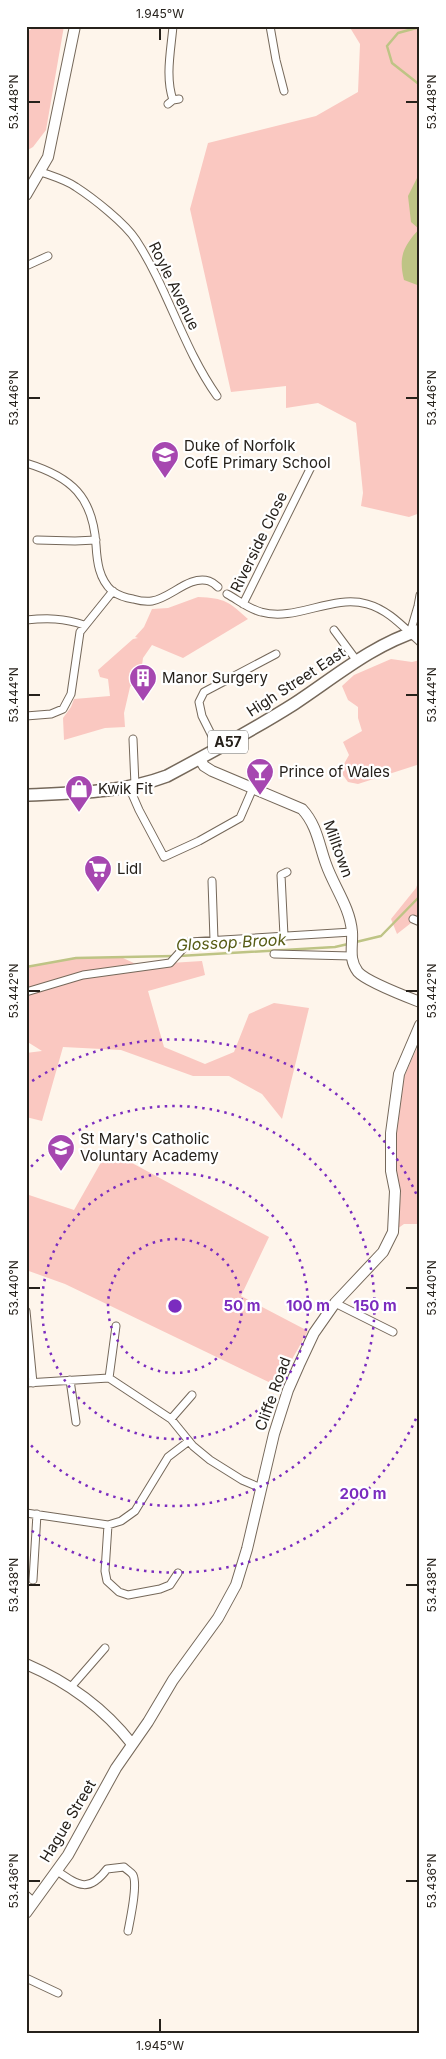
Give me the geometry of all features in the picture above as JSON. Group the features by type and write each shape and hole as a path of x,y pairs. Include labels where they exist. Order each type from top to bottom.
{"main road":[{"name":"High Street East","path":"26,795 101,792 168,776 294,704 381,646 415,632"}],"street":[{"path":"26,195 48,157 75,26"},
{"path":"173,26 170,74 170,90 173,101"},
{"path":"270,26 284,91"},
{"name":"Royle Avenue","path":"41,172 75,186 106,210 135,238 154,271 203,377 216,396"},
{"path":"26,266 48,256"},
{"path":"26,464 62,477 75,487 85,500 92,513 100,572 105,582 113,591 126,598 142,601 154,600 186,584 199,581 208,581 218,587"},
{"name":"Riverside Close","path":"243,604 312,465"},
{"path":"37,540 75,542 96,540"},
{"path":"26,716 51,714 64,709 71,694 78,639 84,625 113,591"},
{"path":"227,594 260,612 275,615 348,602 367,603 381,609 415,632 420,642"},
{"path":"415,632 420,595"},
{"path":"26,620 52,618 84,625"},
{"path":"334,630 357,662"},
{"path":"218,748 202,716 199,702 204,692 276,654"},
{"path":"133,739 132,786 139,810 164,857 199,841 240,818 253,788"},
{"name":"Milltown","path":"200,759 204,766 212,772 302,809 311,819 326,864 344,902 351,936 351,954"},
{"path":"284,936 281,876 287,872"},
{"path":"212,881 214,940"},
{"path":"26,992 83,975 170,963 189,942 284,936 351,936"},
{"path":"274,954 351,954 359,973 420,1002"},
{"name":"Cliffe Road","path":"116,1768 148,1722 173,1680 218,1618 236,1585 274,1434 288,1390 314,1333 335,1303 382,1252 393,1232 396,1191 391,1171 391,1134 399,1074 420,1025"},
{"path":"335,1303 393,1332"},
{"path":"26,1311 30,1383 110,1378 171,1419 189,1441 219,1467 261,1488"},
{"path":"110,1378 116,1326"},
{"path":"70,1380 76,1422"},
{"path":"171,1419 192,1395"},
{"path":"26,1513 108,1524 121,1520 135,1511 168,1457 189,1441"},
{"path":"33,1580 37,1514"},
{"path":"108,1524 105,1571 107,1581 119,1592 128,1595 160,1589 170,1585 178,1573"},
{"path":"71,1687 105,1648"},
{"path":"26,1664 71,1687 110,1718 132,1744"},
{"name":"Hague Street","path":"26,1913 30,1898 57,1871 79,1837 116,1768"},
{"path":"57,1871 87,1886 95,1884 107,1869 124,1867 129,1871 134,1880 128,1931"},
{"path":"26,1978 58,1993"}],"shaded area":[{"path":"35,26 64,26 46,130 33,147 26,151 26,33"},
{"path":"349,26 420,26 420,513 409,517 361,506 363,493 356,423 318,403 286,408 286,386 231,392 190,209 208,143 316,116 358,92 360,44"},
{"path":"420,172 420,286 404,280 402,258 406,246 419,229 411,222 408,196"},
{"path":"198,597 215,598 226,602 248,619 183,658 152,645 143,658 141,672 130,687 124,713 125,727 105,728 64,740 63,718 74,699 110,696 108,679 100,677 98,670 133,639 138,638 135,637 144,627 152,609 168,608"},
{"path":"391,659 412,662 420,660 420,764 358,784 348,782 340,771 349,755 343,742 362,731 358,718 358,707 348,700 342,686 354,675"},
{"path":"420,877 420,916 397,934 391,919 416,888"},
{"path":"76,958 123,958 138,965 202,961 205,975 148,991 164,1047 205,1064 234,1052 249,1014 274,1003 309,1008 282,1119 262,1094 229,1076 193,1076 121,1050 63,1047 42,1121 26,1117 26,1053 42,1051 26,1041 26,967"},
{"path":"420,1041 420,1224 404,1224 397,1229 401,1192 396,1170 395,1146 404,1077"},
{"path":"108,1150 269,1237 241,1296 308,1331 277,1386 65,1284 26,1270 26,1194 74,1210"}],"waterway":[{"path":"420,27 398,33 387,46 392,63 420,85"},
{"name":"Glossop Brook","path":"356,942 381,936 420,896"},
{"name":"Glossop Brook","path":"179,956 335,947 348,944"},
{"name":"Glossop Brook","path":"26,967 76,958 174,956"}],"place":[{"name":"Duke of Norfolk CofE Primary School","path":"165,479"},
{"name":"Manor Surgery","path":"143,702"},
{"name":"Prince of Wales","path":"260,796"},
{"name":"Kwik Fit","path":"79,813"},
{"name":"Lidl","path":"98,893"},
{"name":"St Mary's Catholic Voluntary Academy","path":"61,1172"}]}
